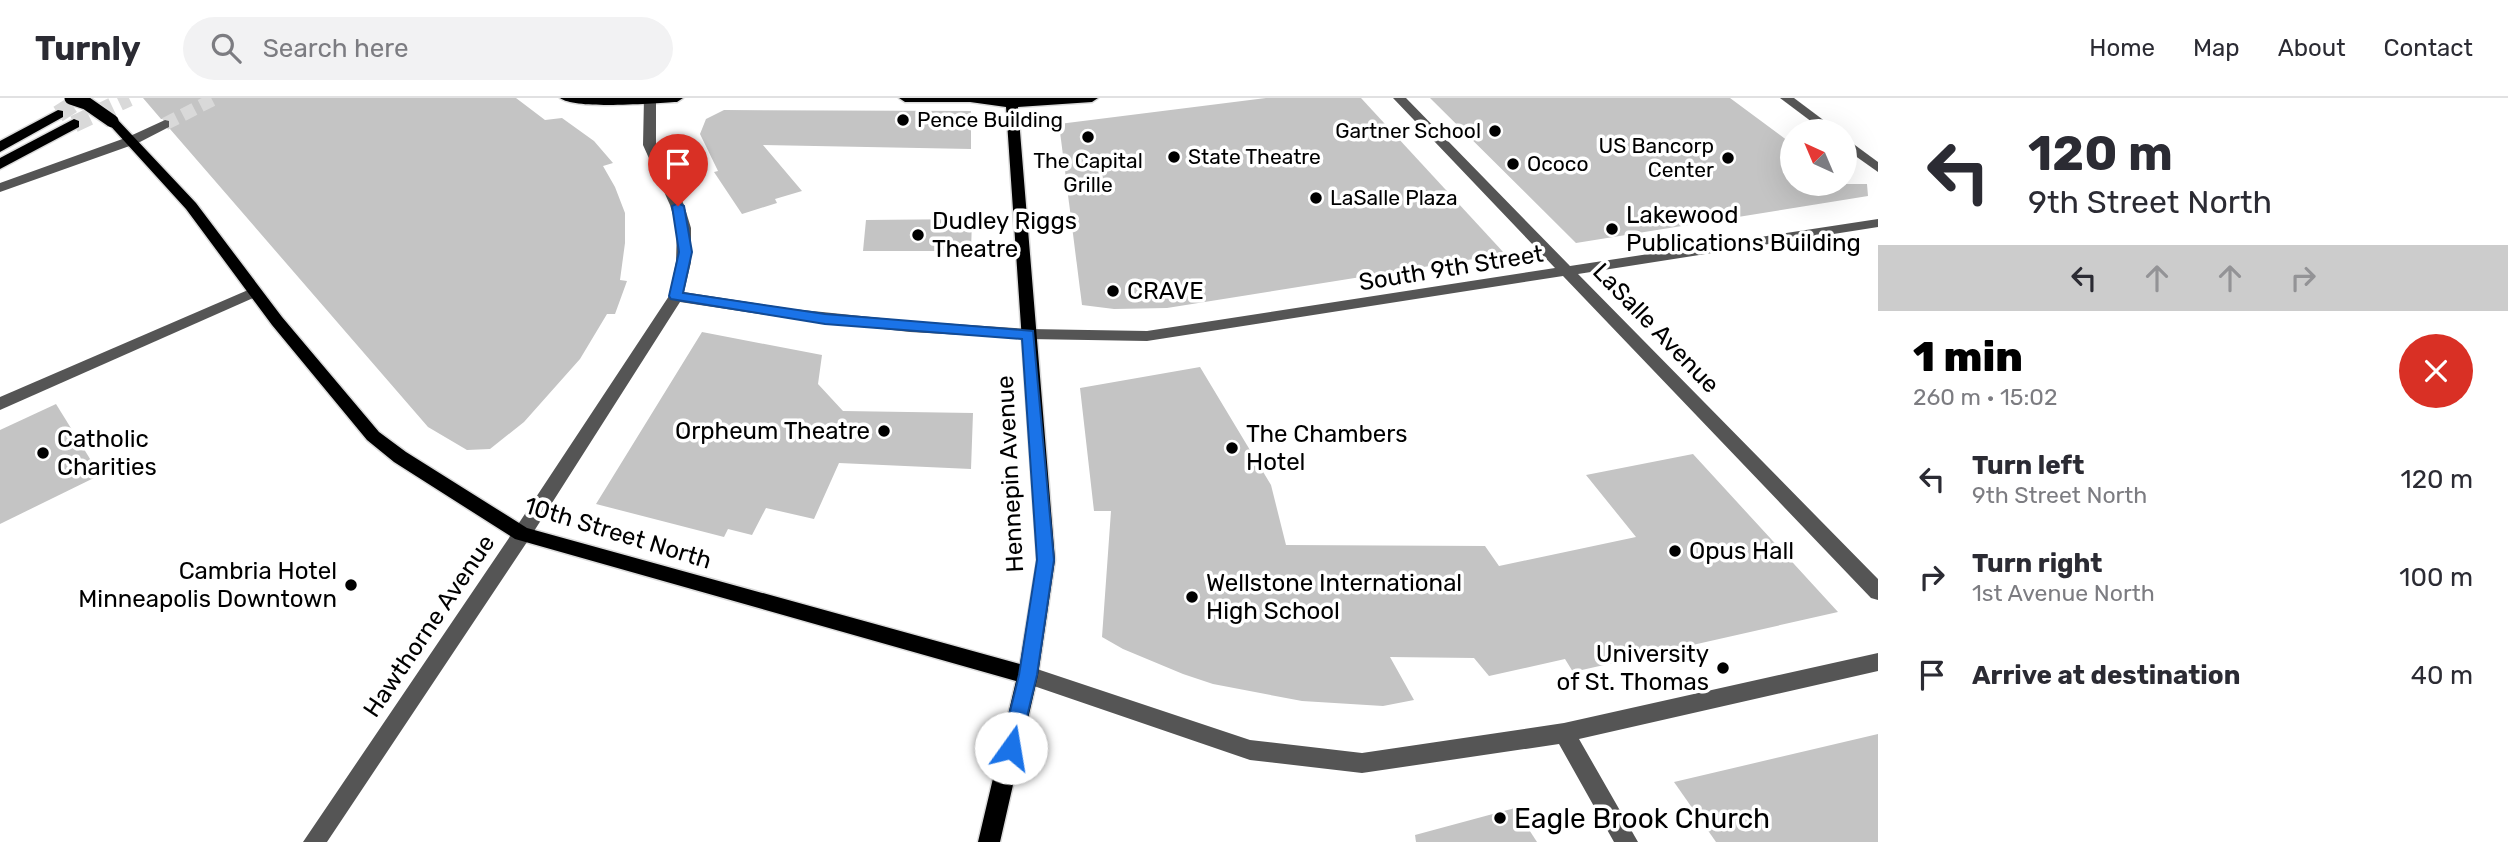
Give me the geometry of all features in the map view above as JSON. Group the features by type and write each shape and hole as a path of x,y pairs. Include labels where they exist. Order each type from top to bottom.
{"highway":[{"path":"0,147 58,114"},
{"path":"0,164 74,124"}],"main road":[{"name":"10th Street North","path":"71,98 86,103 133,140 191,206 255,292 379,442 522,534 1028,675"},
{"path":"566,98 677,98"},
{"path":"905,98 1011,101 1092,98"},
{"name":"Hennepin Avenue","path":"989,842 1028,675 1046,560 1011,101"}],"street":[{"name":"LaSalle Avenue","path":"1399,98 1878,592"},
{"path":"1786,98 1815,119"},
{"path":"650,99 646,127 650,149 656,168 678,206 684,229 686,252 676,296"},
{"path":"0,188 133,140 165,124"},
{"path":"1857,151 1878,168"},
{"name":"South 9th Street","path":"676,296 825,319 1028,334 1147,336 1569,273 1878,223"},
{"path":"0,404 255,292"},
{"name":"Hawthorne Avenue","path":"314,842 522,534 676,296"},
{"path":"1028,675 1250,750 1362,763 1564,733 1878,662"},
{"path":"1564,733 1628,842"}],"building":[{"path":"143,98 516,98 545,120 562,118 594,141 613,163 603,166 625,213 625,243 620,280 627,281 615,314 607,314 580,359 524,422 490,449 467,450 428,427 170,129 171,119 161,119"},
{"name":"LaSalle Plaza","path":"1266,98 1361,98 1505,254 1167,308 1114,309 1082,305 1059,124"},
{"path":"1430,98 1730,98 1780,135 1780,196 1857,196 1857,184 1867,184 1868,196 1576,243"},
{"path":"724,110 971,111 971,149 763,145 802,191 775,199 777,203 742,214 714,172 718,171 700,134 706,119"},
{"name":"Dudley Riggs Theatre","path":"972,219 971,251 863,251 866,220"},
{"name":"Orpheum Theatre","path":"702,332 822,355 818,384 843,411 973,413 971,469 839,463 814,519 766,508 752,535 728,529 724,537 596,504"},
{"path":"1200,367 1271,485 1286,545 1485,546 1499,566 1636,537 1586,475 1693,454 1838,612 1573,672 1565,659 1489,676 1474,658 1390,657 1414,700 1383,706 1302,701 1213,684 1183,674 1123,649 1102,637 1111,511 1094,511 1080,388"},
{"name":"Catholic Charities","path":"56,404 100,475 0,524 0,430"},
{"path":"1878,734 1878,842 1716,842 1674,782"},
{"name":"Eagle Brook Church","path":"1515,808 1537,842 1416,842 1415,835"}],"tunnel":[{"path":"58,114 83,98"},
{"path":"74,124 129,98"},
{"path":"165,124 216,98"}],"place":[{"name":"Pence Building","path":"903,120"},
{"name":"Gartner School","path":"1495,131"},
{"name":"The Capital Grille","path":"1088,137"},
{"name":"State Theatre","path":"1174,157"},
{"name":"US Bancorp Center","path":"1728,158"},
{"name":"Ococo","path":"1513,164"},
{"name":"LaSalle Plaza","path":"1316,198"},
{"name":"Lakewood Publications Building","path":"1612,229"},
{"name":"Dudley Riggs Theatre","path":"918,235"},
{"name":"CRAVE","path":"1113,291"},
{"name":"Orpheum Theatre","path":"884,431"},
{"name":"The Chambers Hotel","path":"1232,448"},
{"name":"Catholic Charities","path":"43,453"},
{"name":"Opus Hall","path":"1675,551"},
{"name":"Cambria Hotel Minneapolis Downtown","path":"351,585"},
{"name":"Wellstone International High School","path":"1192,597"},
{"name":"University of St. Thomas","path":"1723,668"},
{"name":"Eagle Brook Church","path":"1500,818"}],"route":[{"path":"678,206 686,252 676,296 825,319 1028,334 1046,560 1028,675 1011,748"}]}
